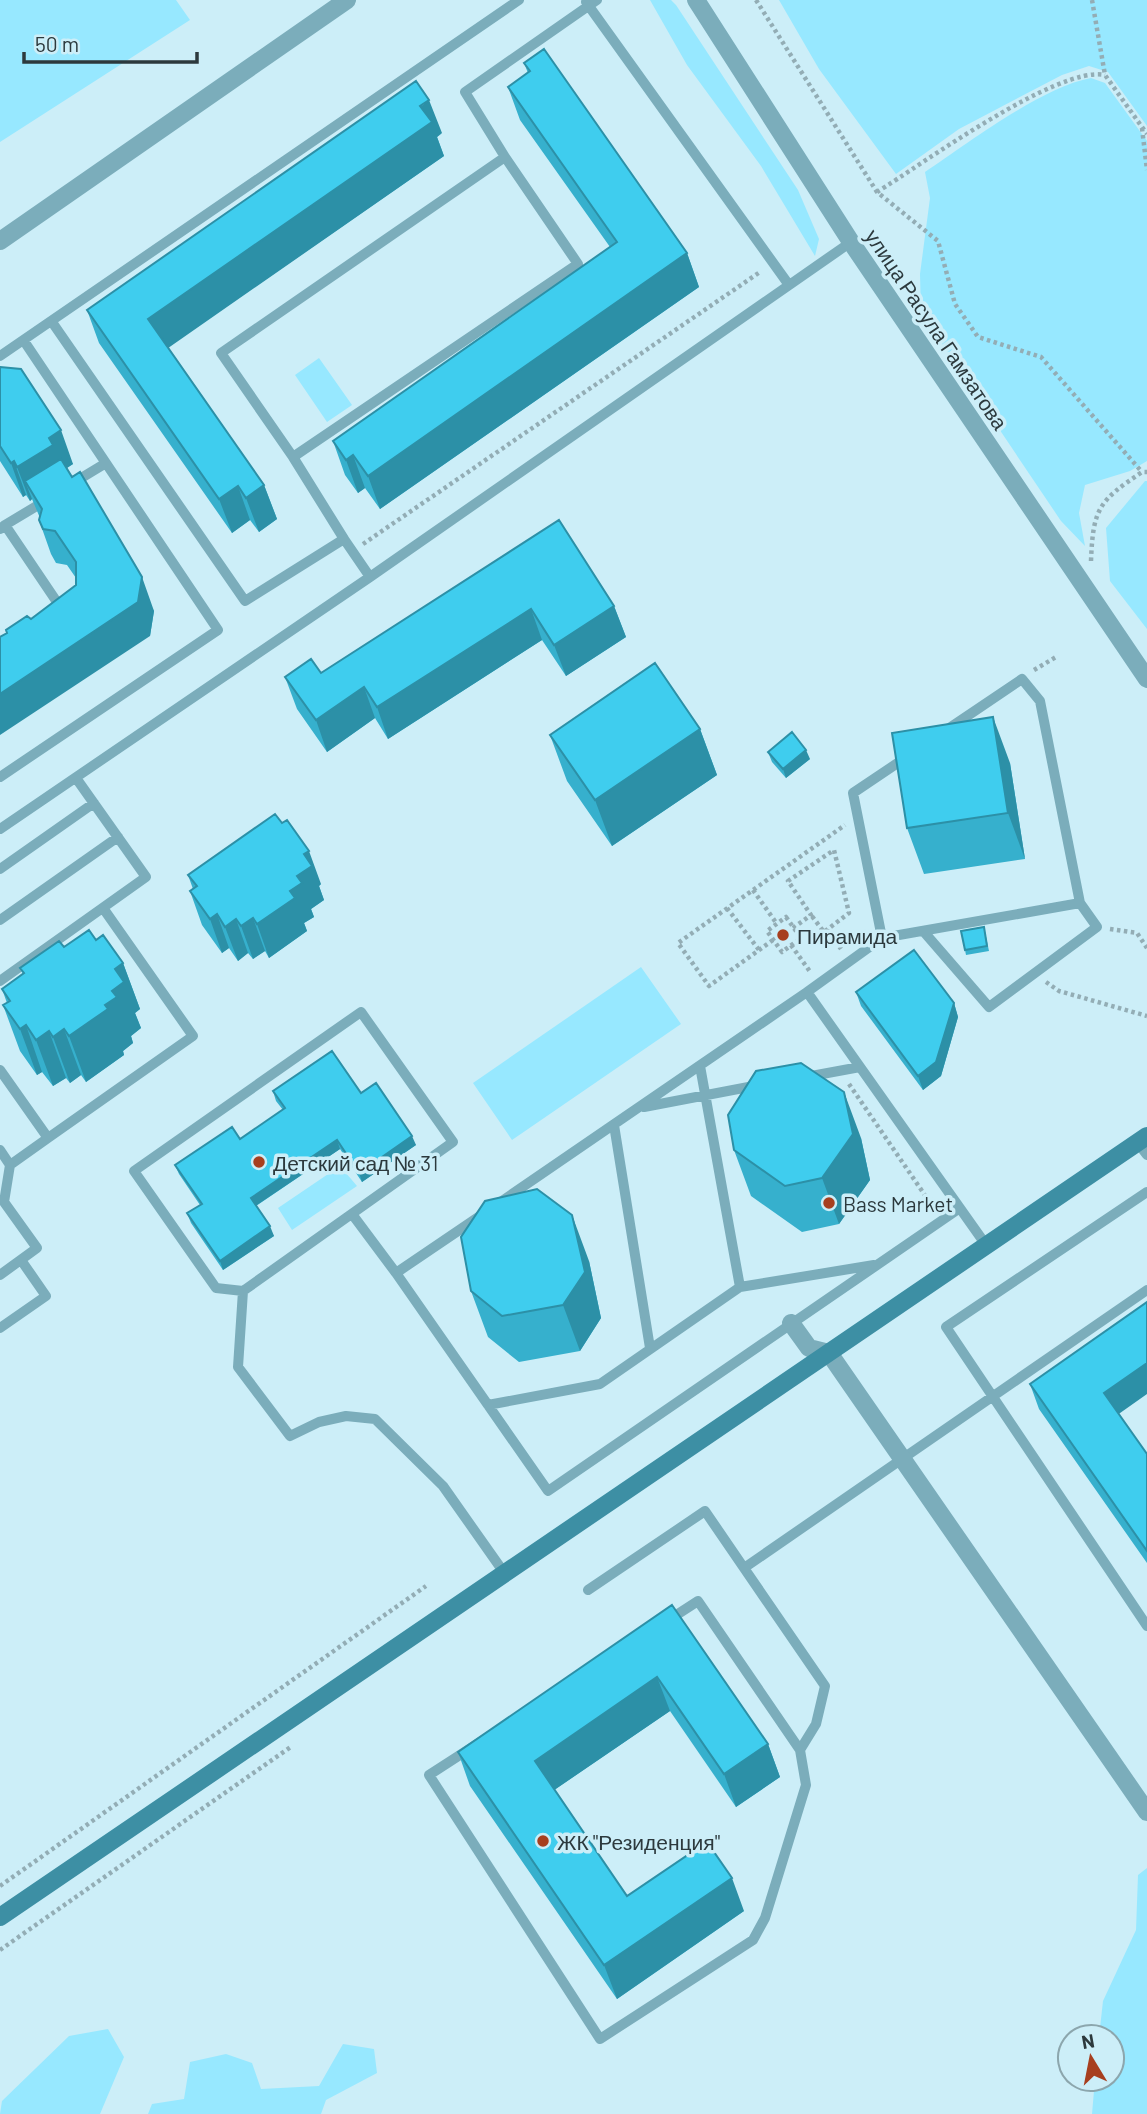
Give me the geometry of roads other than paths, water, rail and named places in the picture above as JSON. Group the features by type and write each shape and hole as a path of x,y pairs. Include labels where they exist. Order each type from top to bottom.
{"main road":[{"path":"0,1917 986,1245 1144,1144"}],"street":[{"path":"0,241 346,0"},
{"name":"улица Расула Гамзатова","path":"696,0 851,242 1147,679"},
{"path":"791,1323 809,1348 829,1353 1147,1812"}],"lane":[{"path":"0,356 519,0"},
{"path":"293,457 578,264 505,157 465,92 590,2 789,285"},
{"path":"370,577 293,457 221,353 505,157"},
{"path":"0,829 370,577 851,242"},
{"path":"52,322 245,601 344,539"},
{"path":"0,777 218,630 23,341"},
{"path":"61,491 106,463"},
{"path":"50,498 3,527 69,620 58,627"},
{"path":"924,932 989,1007 1097,927 1080,903 1040,701 1022,679 932,740"},
{"path":"882,938 853,793 921,747"},
{"path":"0,981 146,877 76,778"},
{"path":"0,869 94,803"},
{"path":"0,920 118,837"},
{"path":"396,1273 882,938 1080,903"},
{"path":"10,1165 193,1036 103,908"},
{"path":"807,992 986,1245"},
{"path":"361,1012 453,1142 243,1291 216,1288 135,1171 361,1012"},
{"path":"699,1066 740,1287"},
{"path":"799,1078 860,1067"},
{"path":"0,1070 48,1138"},
{"path":"638,1108 772,1083"},
{"path":"614,1125 650,1348"},
{"path":"0,1150 10,1165 4,1202 37,1248 0,1275"},
{"path":"1147,1192 946,1327 1147,1626"},
{"path":"352,1214 548,1491 960,1208"},
{"path":"0,1328 46,1296 21,1260"},
{"path":"488,1405 600,1384 740,1287 876,1264"},
{"path":"744,1568 1147,1290"},
{"path":"243,1291 238,1367 290,1436 319,1422 346,1416 376,1419 443,1486 505,1574"},
{"path":"588,1590 705,1511 825,1686 816,1724 800,1750 806,1785 765,1918 753,1940 600,2039 429,1775 698,1601 800,1750"}],"place":[{"name":"Пирамида","path":"783,935"},
{"name":"Детский сад № 31","path":"259,1162"},
{"name":"Bass Market","path":"829,1203"},
{"name":"ЖК \"Резиденция\"","path":"543,1841"}]}
